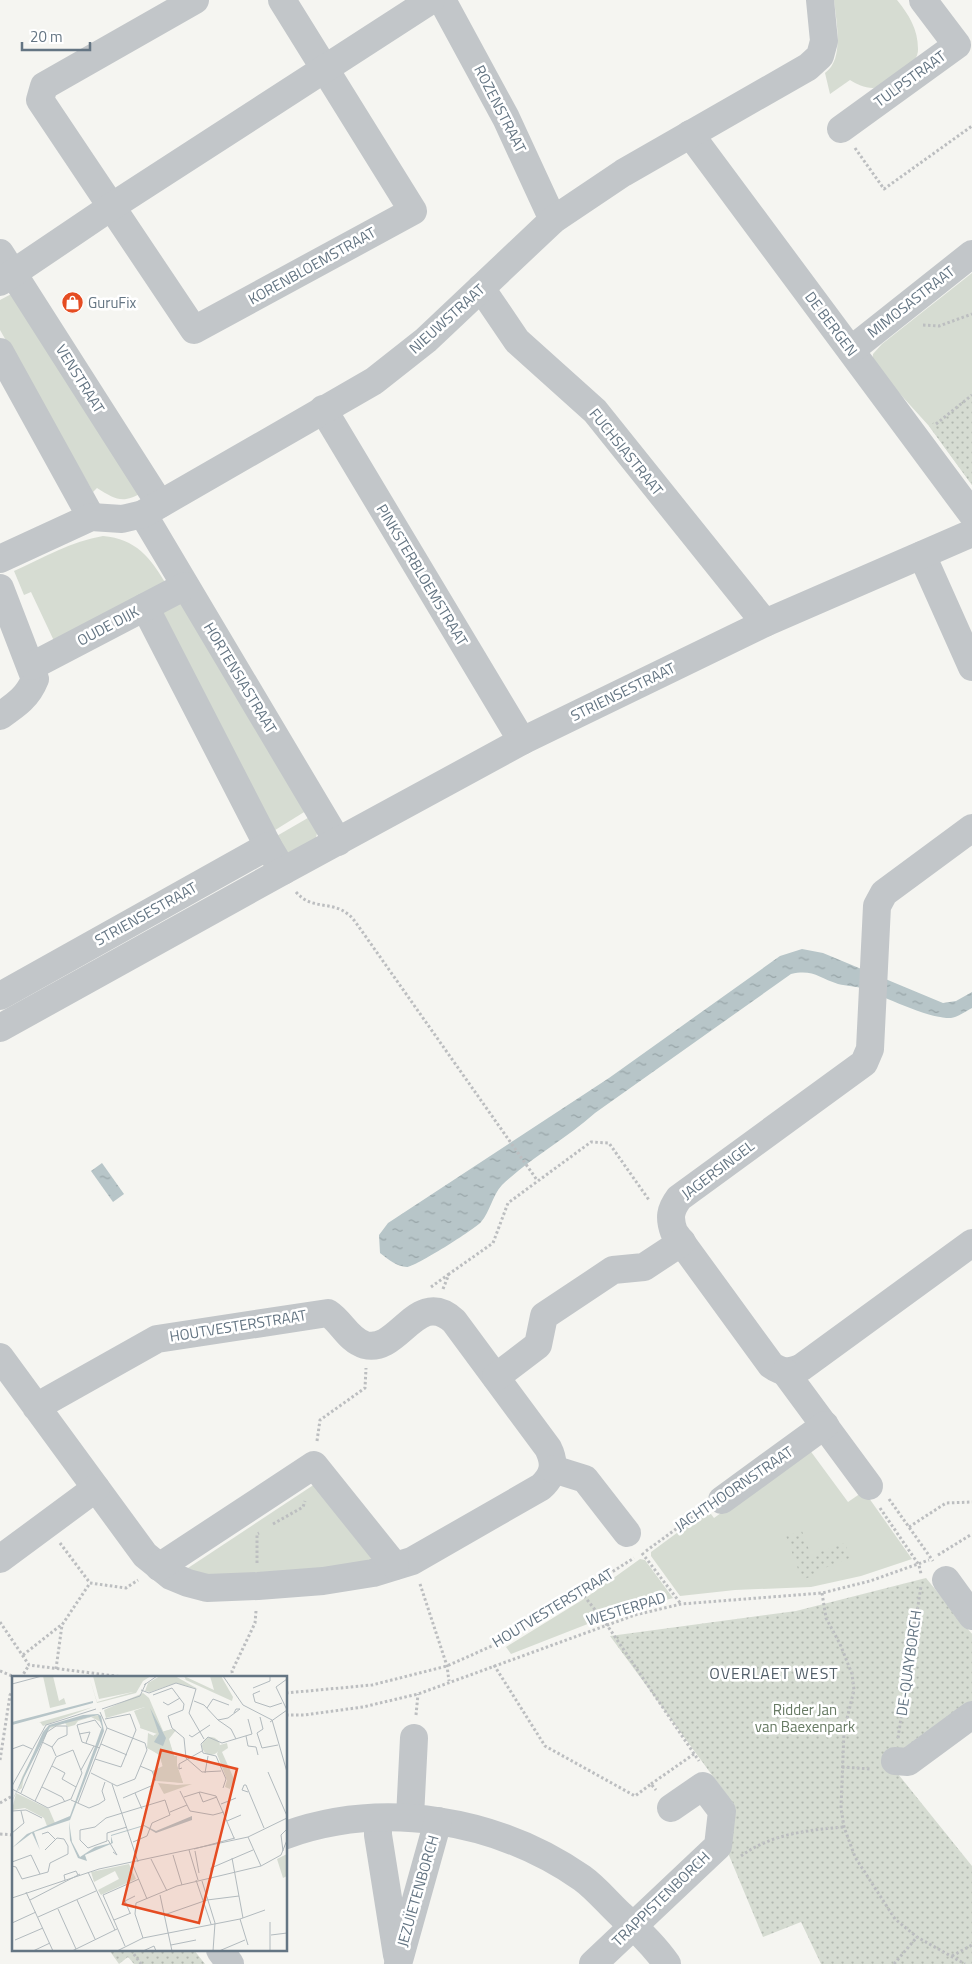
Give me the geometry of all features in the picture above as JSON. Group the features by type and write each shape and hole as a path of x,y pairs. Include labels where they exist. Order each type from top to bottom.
{"street":[{"name":"KORENBLOEMSTRAAT","path":"194,0 44,86 40,100 194,330 413,211 282,0"},
{"path":"4,269 111,207 431,0"},
{"name":"ROZENSTRAAT","path":"442,0 506,118 553,220"},
{"name":"NIEUWSTRAAT","path":"0,559 91,517 122,519 151,509 374,381 426,340 553,220 623,173 808,67 820,56 824,41 820,0"},
{"name":"TULPSTRAAT","path":"842,129 957,45 923,0"},
{"name":"DE BERGEN","path":"690,134 972,514"},
{"name":"MIMOSASTRAAT","path":"851,350 972,254"},
{"name":"VENSTRAAT","path":"4,269 151,509"},
{"name":"FUCHSIASTRAAT","path":"481,288 516,341 595,412 765,623"},
{"path":"0,352 91,517"},
{"name":"PINKSTERBLOEMSTRAAT","path":"323,409 522,741"},
{"name":"HORTENSIASTRAAT","path":"151,509 185,586 338,842"},
{"name":"STRIENSESTRAAT","path":"0,1028 522,741 765,623 972,533"},
{"path":"922,555 972,667"},
{"name":"OUDE DIJK","path":"32,666 185,586"},
{"path":"0,588 32,666 35,679 30,690 21,701 0,716"},
{"path":"145,607 268,846 283,871"},
{"name":"JAGERSINGEL","path":"676,1232 671,1208 679,1198 864,1063 870,1049 877,906 884,893 972,828"},
{"name":"STRIENSESTRAAT","path":"0,996 268,846"},
{"path":"496,1377 538,1345 544,1316 614,1270 644,1268 676,1232 771,1365 785,1372 868,1486"},
{"path":"785,1372 794,1371 802,1367 972,1243"},
{"path":"0,1357 145,1555 159,1567 188,1583 207,1588 323,1581 373,1573 412,1561 541,1487 550,1479 553,1469 553,1458 548,1448 454,1321 445,1313 434,1311"},
{"name":"HOUTVESTERSTRAAT","path":"36,1407 157,1338 328,1313 337,1318 354,1340 366,1345 380,1345 421,1314 434,1311"},
{"name":"JACHTHOORNSTRAAT","path":"722,1500 825,1425"},
{"path":"159,1567 314,1465 395,1566"},
{"path":"553,1469 585,1479 635,1543"},
{"path":"0,1559 96,1488"},
{"path":"939,1569 972,1616"},
{"path":"894,1766 908,1762 972,1715"},
{"name":"JEZUÏETENBORCH","path":"410,1817 414,1738"},
{"name":"TRAPPISTENBORCH","path":"593,1964 718,1846 722,1811 703,1786 671,1808"},
{"path":"288,1835 348,1821 410,1817 476,1829 551,1859 584,1880 654,1946 667,1964"},
{"name":"JEZUÏETENBORCH","path":"378,1818 378,1835 398,1964"},
{"name":"JEZUÏETENBORCH","path":"398,1964 438,1821"},
{"path":"221,1952 230,1964"}],"path":[{"path":"842,129 884,189 972,126"},
{"path":"902,310 918,324 927,327 938,326 972,314"},
{"path":"917,439 972,395"},
{"path":"283,871 293,889 307,903 338,909 348,914 359,927 505,1138 537,1180"},
{"path":"434,1311 449,1274 494,1243 508,1204 537,1180 591,1142 609,1143 655,1209 676,1232"},
{"path":"868,1486 882,1490 939,1569"},
{"path":"868,1486 873,1498 919,1565"},
{"name":"JACHTHOORNSTRAAT","path":"635,1543 722,1500"},
{"path":"909,1527 946,1503 972,1502"},
{"path":"47,1524 90,1584 126,1588 159,1567"},
{"name":"WESTERPAD","path":"288,1715 304,1715 363,1707 418,1694 449,1681 635,1615 681,1604 822,1593 870,1581 919,1565 939,1569 972,1534"},
{"path":"635,1543 681,1604"},
{"name":"HOUTVESTERSTRAAT","path":"288,1694 372,1685 447,1666 503,1641 581,1592 635,1543"},
{"name":"DE-QUAYBORCH","path":"894,1766 922,1580 919,1565"},
{"path":"395,1566 418,1579 447,1666 449,1681"},
{"path":"23,1656 62,1625 90,1584"},
{"path":"581,1592 607,1625 704,1769"},
{"path":"822,1593 826,1618 840,1644 852,1674 854,1690 844,1731 841,1808 844,1827 863,1872 895,1919 917,1937 965,1964"},
{"path":"0,1622 29,1665 114,1676"},
{"path":"56,1669 62,1625"},
{"path":"21,1676 29,1665"},
{"path":"494,1665 545,1746 635,1796 694,1754"},
{"path":"0,1671 14,1676"},
{"path":"0,1760 12,1692"},
{"path":"842,1767 894,1766"},
{"path":"650,1784 671,1808"},
{"path":"0,1803 12,1797"},
{"path":"718,1846 740,1856 750,1849 778,1838 806,1831 844,1827"},
{"path":"894,1964 917,1937"},
{"path":"952,1956 972,1944"},
{"path":"132,1952 141,1964"}],"green space":[{"path":"834,0 897,0 915,29 918,42 917,55 910,67 898,78 885,85 875,88 868,87 850,80 830,94 825,73 835,59 837,49 838,39"},
{"path":"972,273 972,485 929,426 872,363 873,354 882,344"},
{"path":"17,291 143,492 130,498 120,499 97,488 93,492 0,330 0,300"},
{"path":"972,394 972,485 929,426"},
{"path":"103,536 125,541 141,551 166,584 55,643 31,592 24,595 14,571 69,546"},
{"path":"181,599 309,809 272,832 157,611"},
{"path":"313,815 318,828 316,838 289,854 275,837"},
{"path":"809,1449 848,1502 864,1491 912,1559 861,1576 811,1587 735,1590 680,1596 651,1556 651,1552 708,1510 714,1518"},
{"path":"318,1482 378,1565 210,1579 188,1568"},
{"path":"802,1531 811,1555 845,1543 850,1558 822,1569 802,1580 786,1536"},
{"path":"640,1559 645,1560 673,1598 603,1618 511,1654 506,1647 587,1597"},
{"name":"Ridder Jan van Baexenpark","path":"926,1578 972,1634 972,1720 898,1774 972,1866 972,1964 821,1964 801,1922 763,1937 728,1853 731,1801 610,1636 796,1611"},
{"path":"110,1952 196,1952 205,1964 134,1964 128,1957 119,1964"}],"water":[{"path":"802,949 823,953 943,1003 956,1001 972,992 972,1008 951,1018 931,1015 864,989 838,984 811,973 791,974 595,1113 524,1166 502,1185 487,1214 481,1222 468,1232 432,1255 407,1267 396,1264 380,1253 379,1235 388,1223 609,1078 780,956"},
{"path":"102,1163 124,1194 113,1202 91,1171"}],"place":[{"name":"GuruFix","path":"72,303"}],"district":[{"name":"OVERLAET WEST","path":"774,1673"}]}
